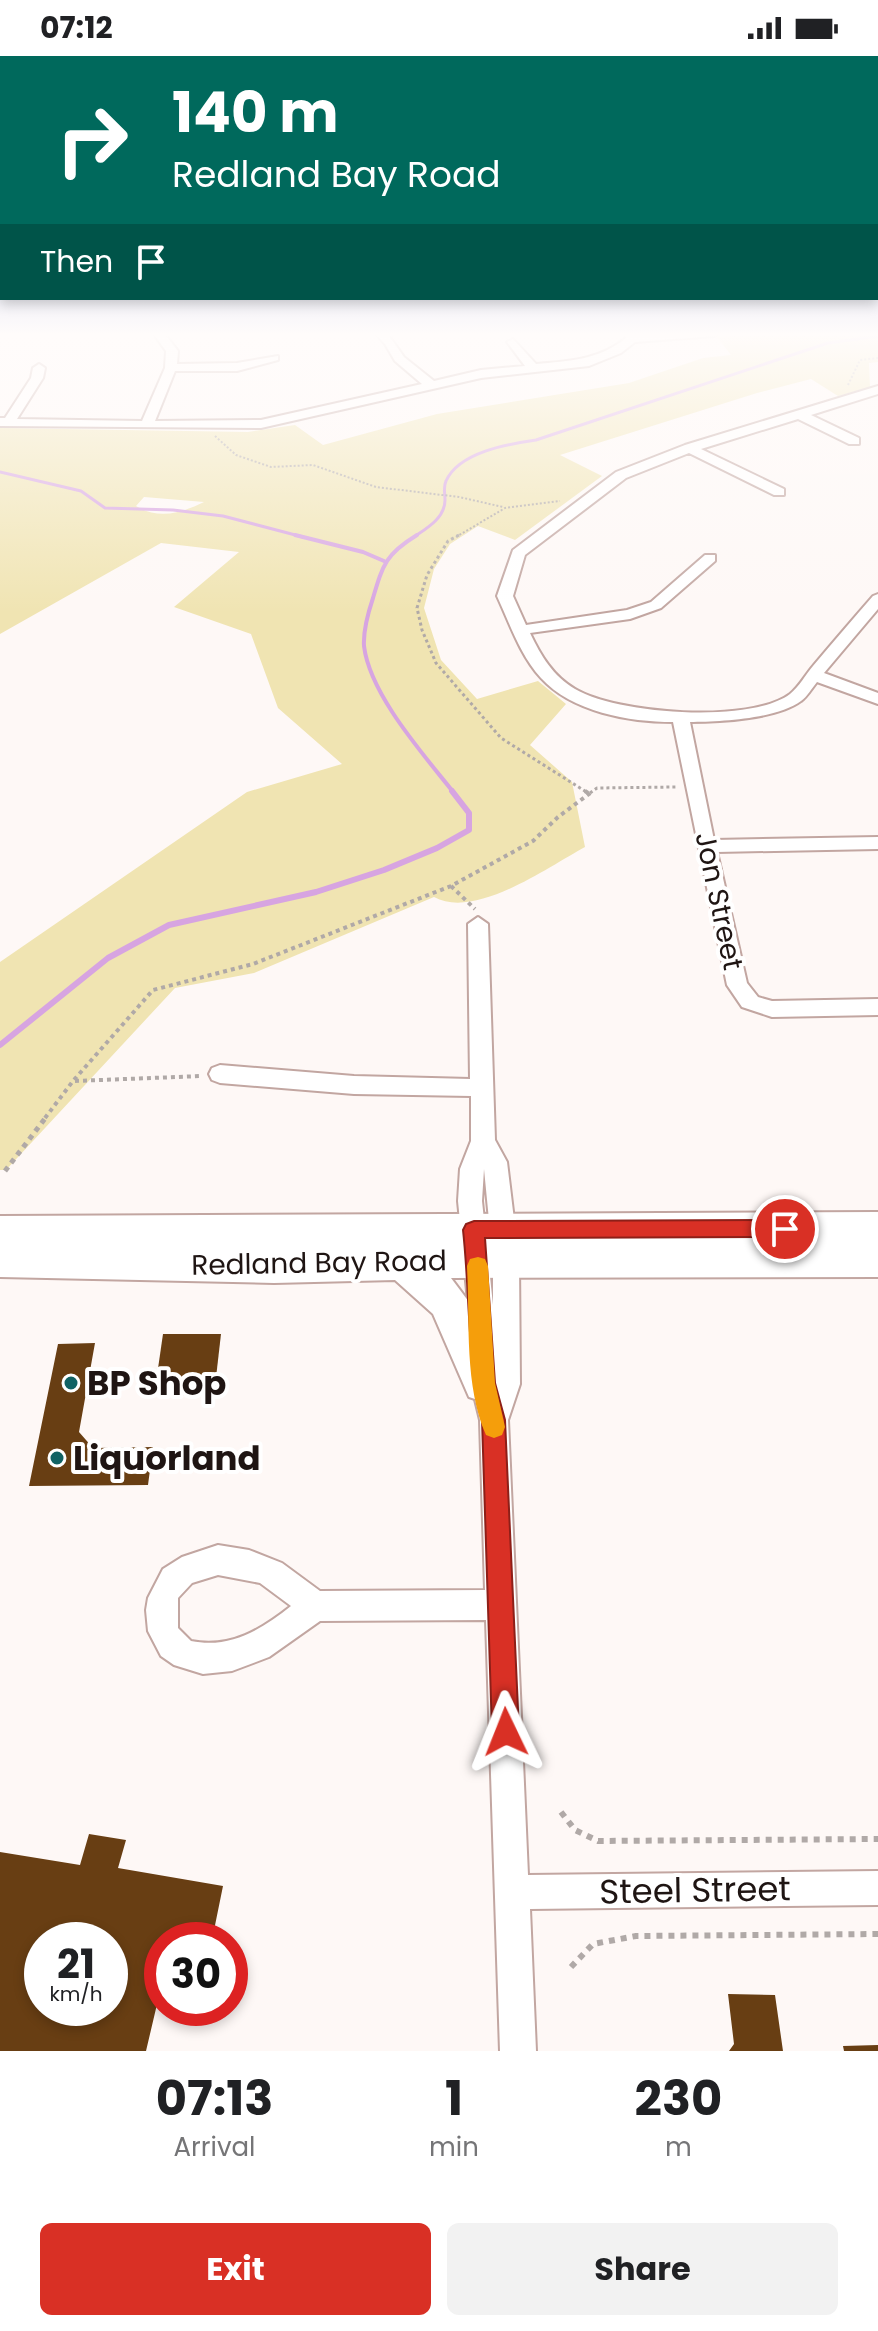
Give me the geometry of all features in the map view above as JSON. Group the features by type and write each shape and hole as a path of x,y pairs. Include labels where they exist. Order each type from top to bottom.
{"main road":[{"name":"Redland Bay Road","path":"0,1260 274,1266 402,1263 490,1245 878,1228"},
{"name":"Redland Bay Road","path":"0,1232 490,1245 878,1260"},
{"path":"402,1263 437,1287 459,1317 489,1401"}],"street":[{"path":"760,426 690,448 621,475 518,553 505,596 549,678 587,703 640,715 750,714 778,707 795,698 878,599"},
{"path":"824,426 854,441"},
{"path":"690,448 779,492"},
{"path":"521,630 630,614 656,605 710,558"},
{"path":"816,676 878,699"},
{"name":"Jon Street","path":"681,717 692,787 709,846 737,985 750,1002 772,1009 878,1007"},
{"path":"709,846 878,843"},
{"path":"478,924 483,1141 472,1169 470,1201 490,1245 507,1384 489,1401"},
{"path":"220,1074 354,1085 480,1088"},
{"path":"490,1245 489,1401 501,1605 518,2051"},
{"path":"315,1606 277,1574 244,1563 218,1560 199,1563 181,1572 166,1587 160,1608 163,1631 175,1650 194,1657 223,1658 251,1649 281,1633 315,1606 501,1605"},
{"name":"Steel Street","path":"511,1892 878,1888"}],"path":[{"path":"208,426 220,442 236,455 254,462 285,467 313,465 376,487 459,497 505,508 568,499 588,500"},
{"path":"505,508 448,541 427,575 417,608 422,630 436,663 501,738 588,793"},
{"path":"5,1171 73,1081 153,990 253,964 451,886 533,841 597,788 692,787"},
{"path":"451,886 475,905 478,924"},
{"path":"73,1081 220,1074"},
{"path":"561,1812 575,1830 598,1841 878,1839"},
{"path":"571,1967 593,1944 636,1936 878,1934"}],"shaded area":[{"path":"297,426 323,445 393,426 652,426 560,455 602,476 515,540 478,526 450,544 434,569 424,608 441,660 477,699 538,681 566,704 530,745 572,782 585,847 532,878 490,897 470,902 451,902 434,897 254,973 175,988 6,1170 0,1170 0,962 247,792 342,764 278,708 251,634 174,607 239,552 161,543 0,634 0,428 248,432","holes":["144,497 204,502 162,514 136,506"]}],"building":[{"path":"163,1334 221,1334 214,1395 154,1396"},
{"path":"95,1343 79,1432 93,1448 153,1447 148,1485 29,1486 58,1344"},
{"path":"89,1834 126,1840 118,1868 223,1886 216,1922 144,1922 144,2026 152,2026 146,2051 0,2051 0,1852 80,1865"},
{"path":"728,1994 775,1995 783,2051 729,2051 734,2044"},
{"path":"878,2045 878,2051 844,2051 843,2046"}],"waterway":[{"path":"414,537 439,517 444,506 446,481 462,463 485,451 536,440 578,426"},
{"path":"0,472 81,491 105,508 173,510 223,516 303,537"},
{"path":"295,535 303,537"},
{"path":"417,535 398,548 383,568 368,616 364,646 368,665 387,704 454,793"},
{"path":"303,537 363,552 384,561"},
{"path":"0,1045 108,958 169,925 316,892 384,870 437,848 469,830 469,813 452,791"}],"slow traffic":[{"path":"478,1266 484,1383 494,1427"}],"place":[{"name":"BP Shop","path":"71,1383"},
{"name":"Liquorland","path":"57,1458"}],"route":[{"path":"506,1732 494,1420 484,1383 474,1230 785,1229"}]}
